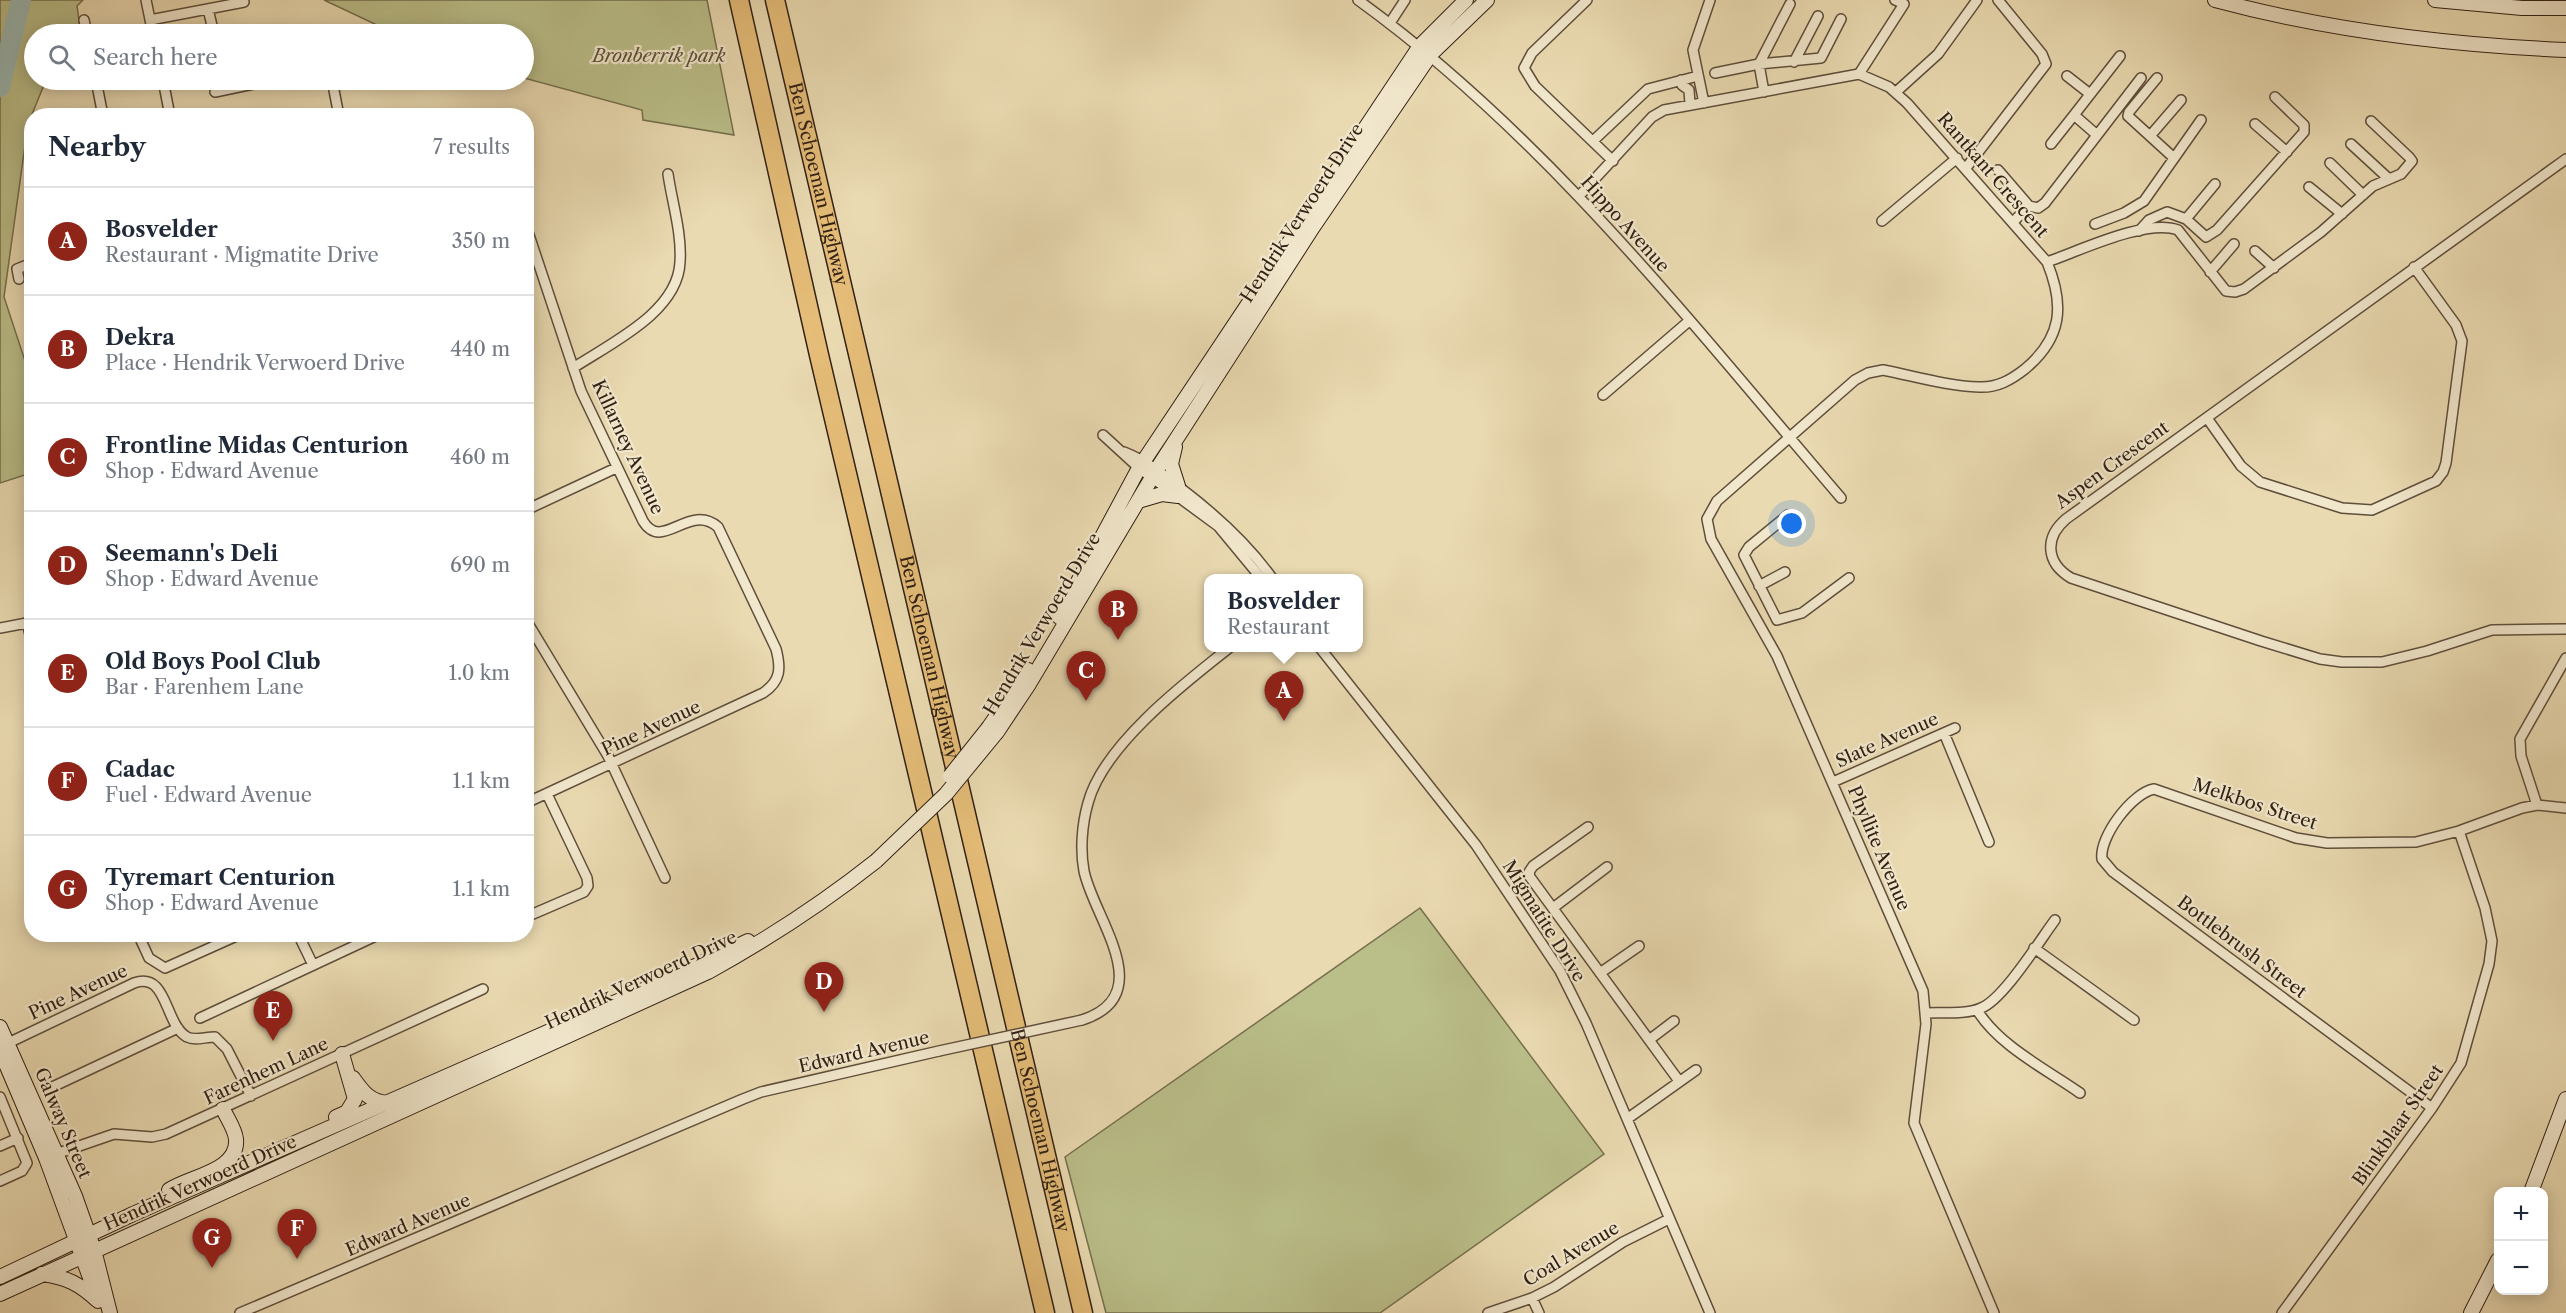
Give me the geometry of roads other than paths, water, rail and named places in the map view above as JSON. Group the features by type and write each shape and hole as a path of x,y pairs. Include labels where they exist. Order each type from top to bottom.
{"highway":[{"name":"Ben Schoeman Highway","path":"739,0 819,355 1046,1313"},
{"name":"Ben Schoeman Highway","path":"775,0 1083,1313"}],"main road":[{"name":"Hendrik Verwoerd Drive","path":"993,729 1051,632 1141,464 1426,50 1466,0"},
{"name":"Hendrik Verwoerd Drive","path":"0,1294 708,972 776,934 831,897 946,794 993,729 1025,692 1154,473 1426,50 1487,0"},
{"path":"2216,0 2283,18 2390,35 2499,47 2566,50"},
{"path":"2435,0 2522,8 2566,9"},
{"path":"1138,501 1178,491 1171,464 1178,437"},
{"name":"Hendrik Verwoerd Drive","path":"0,1277 132,1214 388,1103 756,937 873,858"},
{"name":"Galway Street","path":"0,1027 3,1046 32,1125 62,1199 84,1238"},
{"name":"Galway Street","path":"3,1046 56,1154 84,1238"},
{"path":"252,1163 303,1133 347,1112 355,1099 349,1071 342,1054"},
{"path":"349,1071 368,1097 378,1102 388,1103"},
{"path":"2533,1187 2566,1099"},
{"path":"132,1214 175,1186 228,1162 235,1150 236,1138 223,1109"},
{"path":"32,1125 56,1154 62,1199"},
{"path":"84,1238 110,1313"},
{"path":"89,1253 101,1308"},
{"path":"2471,1313 2494,1269"},
{"path":"42,1274 62,1276 74,1281 101,1308"}],"street":[{"path":"146,0 151,24"},
{"name":"Hippo Avenue","path":"1358,0 1426,50 1580,196 1841,498"},
{"path":"1390,23 1405,0"},
{"path":"1587,0 1532,53 1524,68 1535,86 1613,161"},
{"path":"1704,103 1693,50 1710,0"},
{"path":"1580,196 1652,117 1664,110 1860,74 1904,4 1895,0"},
{"path":"1896,92 1938,54 1977,0"},
{"path":"1966,168 2046,64 2042,54 1998,0"},
{"path":"150,20 244,2"},
{"path":"1764,92 1759,64 1790,4"},
{"path":"208,9 212,24"},
{"path":"1794,62 1818,16"},
{"path":"1715,73 1759,64 1821,58 1841,19"},
{"path":"84,20 85,24"},
{"path":"2051,144 2120,56"},
{"name":"Rantkant Crescent","path":"1788,437 1856,380 1876,370 1979,387 2005,383 2046,348 2057,325 2057,297 2047,262 1966,168 1896,92 1860,74"},
{"path":"1593,141 1644,92 1698,76"},
{"path":"2067,76 2090,94"},
{"path":"1998,170 2029,207 2038,208 2045,203 2141,78"},
{"path":"2157,78 2129,112 2130,119 2174,158"},
{"path":"1681,80 1683,86 1689,90 1690,104"},
{"path":"98,90 101,108"},
{"path":"165,90 168,108"},
{"path":"214,92 224,90"},
{"path":"334,90 337,108"},
{"path":"2134,232 2149,220 2167,212 2186,219 2201,236 2210,236 2287,152 2305,128 2275,98"},
{"path":"2150,136 2181,100"},
{"path":"2074,115 2097,135"},
{"path":"2095,224 2124,213 2144,201 2201,120"},
{"path":"2047,262 2134,232 2161,228 2178,230 2226,291 2235,292 2244,289 2274,268 2382,180 2402,174 2412,161 2371,121"},
{"path":"2255,124 2287,152"},
{"path":"2351,144 2389,178"},
{"path":"1882,221 1957,158"},
{"name":"Aspen Crescent","path":"2566,159 2060,524 2052,535 2050,553 2060,572 2071,578 2320,659 2342,662 2382,662 2427,651 2492,630 2566,629"},
{"path":"2330,163 2362,195"},
{"path":"573,368 653,313 673,291 681,261 668,174"},
{"path":"2186,219 2215,184"},
{"path":"2309,187 2342,214"},
{"path":"2013,222 2029,207"},
{"path":"2124,213 2134,232"},
{"path":"2210,272 2234,244"},
{"name":"Killarney Avenue","path":"534,250 573,368 616,468 650,530 666,532 701,518 713,523 722,532 776,649 780,671"},
{"path":"2255,251 2274,268"},
{"path":"19,279 18,269 24,266"},
{"path":"2207,418 2241,466 2259,482 2332,505 2356,511 2372,510 2436,481 2443,472 2446,462 2462,341 2456,325 2414,267"},
{"path":"1603,394 1689,321"},
{"path":"1103,435 1122,452 1231,529 1268,574"},
{"name":"Phyllite Avenue","path":"1788,437 1717,501 1707,519 1711,539 1760,622 1833,782 1918,978 1926,1012 1914,1123 1994,1313"},
{"path":"534,506 616,468"},
{"path":"1178,491 1218,526 1257,574"},
{"path":"1788,515 1744,553 1759,586 1779,620 1797,616 1849,578"},
{"path":"1759,586 1785,573"},
{"path":"1760,622 1774,614"},
{"path":"0,627 24,623"},
{"path":"534,634 611,765 665,878"},
{"name":"Edward Avenue","path":"240,1313 752,1095 1082,1020 1100,1012 1113,997 1119,968 1115,947 1088,886 1083,864 1083,831 1087,804 1096,780 1113,753 1151,715 1224,652"},
{"name":"Migmatite Drive","path":"1323,652 1476,845 1539,937 1586,1023 1710,1313"},
{"path":"2537,805 2522,756 2520,739 2528,720 2566,658"},
{"name":"Pine Avenue","path":"534,800 763,693 775,684 780,671"},
{"name":"Slate Avenue","path":"1833,782 1955,728"},
{"path":"1944,733 1989,842"},
{"name":"Melkbos Street","path":"2145,792 2154,789 2167,791 2239,818 2316,842 2392,844 2432,839 2537,805 2566,807"},
{"name":"Bottlebrush Street","path":"2145,792 2131,802 2106,838 2102,853 2107,867 2432,1108"},
{"path":"534,914 584,892 588,886 587,878 547,794"},
{"path":"1588,827 1529,872 1679,1081"},
{"name":"Blinkblaar Street","path":"2282,1313 2432,1108 2451,1080 2464,1054 2489,964 2492,941 2486,908 2459,831"},
{"path":"1553,908 1607,867"},
{"path":"1926,1012 1977,1010 1988,1005 2000,994 2055,920"},
{"name":"Pine Avenue","path":"142,942 149,958 159,966 172,967 225,942"},
{"path":"302,942 313,965"},
{"path":"200,1018 363,942"},
{"path":"1600,973 1639,946"},
{"path":"2034,948 2134,1020"},
{"name":"Pine Avenue","path":"3,1046 141,981 156,986 178,1028"},
{"name":"Farenhem Lane","path":"56,1154 114,1134 153,1137 166,1134 483,989"},
{"path":"1977,1010 1986,1024 2014,1047 2080,1093"},
{"path":"1649,1040 1674,1021"},
{"path":"48,1089 178,1028 190,1038 220,1039 251,1096"},
{"path":"1627,1119 1696,1070"},
{"path":"0,1097 3,1111 18,1138 27,1167 0,1181"},
{"path":"0,1146 18,1138"},
{"name":"Coal Avenue","path":"1488,1313 1532,1298 1623,1242 1669,1219"},
{"path":"1532,1298 1539,1313"}],"waterway":[{"path":"0,87 21,0"}],"place":[{"name":"Dekra","path":"1118,640"},
{"name":"Frontline Midas Centurion","path":"1086,701"},
{"name":"Bosvelder","path":"1284,721"},
{"name":"Seemann's Deli","path":"824,1012"},
{"name":"Old Boys Pool Club","path":"273,1041"},
{"name":"Cadac","path":"297,1259"},
{"name":"Tyremart Centurion","path":"212,1268"}],"park label":[{"name":"Bronberrik park","path":"659,56"}]}
